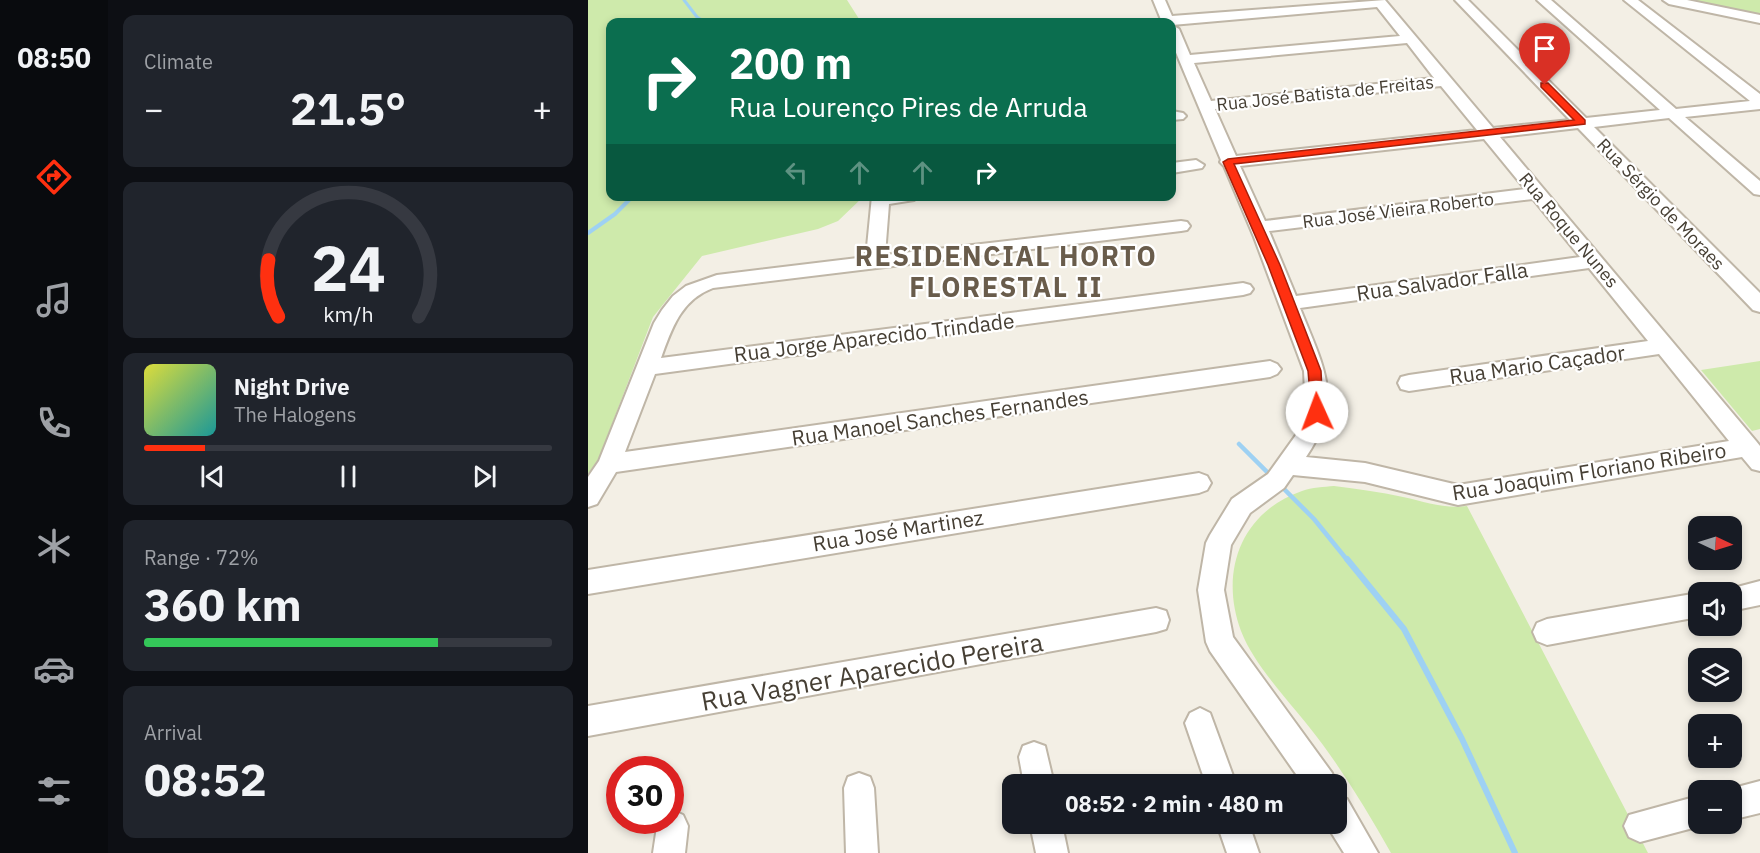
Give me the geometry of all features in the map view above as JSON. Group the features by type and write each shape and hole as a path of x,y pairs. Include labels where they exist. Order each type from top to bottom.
{"street":[{"path":"1159,0 1166,18"},
{"name":"Rua Sérgio de Moraes","path":"1461,0 1760,305"},
{"path":"1543,0 1760,190"},
{"path":"1669,0 1760,19"},
{"path":"1176,23 1379,1"},
{"name":"Rua Roque Nunes","path":"1379,1 1754,454"},
{"path":"1636,2 1760,102"},
{"path":"1735,14 1760,31"},
{"path":"1185,60 1409,39"},
{"path":"1176,40 1290,303 1315,371 1317,412 1306,439 1289,466 1276,481 1241,506 1219,543 1211,590 1220,642 1314,774"},
{"name":"Rua José Batista de Freitas","path":"1205,106 1444,81"},
{"path":"1228,162 1582,122 1674,114 1760,102"},
{"path":"1176,168 1196,165"},
{"name":"Rua José Vieira Roberto","path":"1258,227 1538,193"},
{"path":"875,262 881,201"},
{"path":"588,497 609,464 669,314 687,293 696,287 717,281 1181,226"},
{"name":"Rua Salvador Falla","path":"1290,303 1594,261"},
{"name":"Rua Jorge Aparecido Trindade","path":"648,367 1243,289"},
{"name":"Rua Mario Caçador","path":"1409,382 1665,346"},
{"name":"Rua Manoel Sanches Fernandes","path":"609,464 1270,369"},
{"name":"Rua Joaquim Floriano Ribeiro","path":"1289,466 1333,467 1391,478 1444,494 1458,495 1754,454"},
{"name":"Rua José Martinez","path":"591,580 1199,483"},
{"path":"1742,596 1760,593"},
{"path":"1547,632 1688,607"},
{"name":"Rua Vagner Aparecido Pereira","path":"588,721 1156,620"},
{"path":"1200,723 1218,774"},
{"path":"859,788 862,853"},
{"path":"1742,801 1760,797"},
{"path":"1640,826 1688,814"},
{"path":"1347,828 1362,853"},
{"path":"1048,834 1052,853"},
{"path":"1236,834 1243,853"}],"green space":[{"path":"588,0 847,0 858,18 606,18 606,201 859,201 838,221 818,229 702,256 653,317 599,458 588,474"},
{"path":"1684,0 1760,0 1760,16"},
{"path":"1760,361 1760,429 1752,431 1701,370"},
{"path":"1334,486 1443,506 1467,506 1648,853 1391,853 1347,780 1347,774 1343,774 1313,732 1267,675 1248,646 1235,609 1233,587 1235,566 1240,547 1250,529 1264,513 1281,501 1318,487"}],"waterway":[{"path":"684,0 699,18"},
{"path":"588,233 615,214 628,201"},
{"path":"1239,444 1271,476"},
{"path":"1281,486 1314,519 1348,561"},
{"path":"1347,559 1404,629 1462,739 1515,853"}],"district":[{"name":"RESIDENCIAL HORTO FLORESTAL II","path":"1006,270"}],"route":[{"path":"1317,412 1315,371 1290,303 1228,162 1582,122 1545,85"}]}
